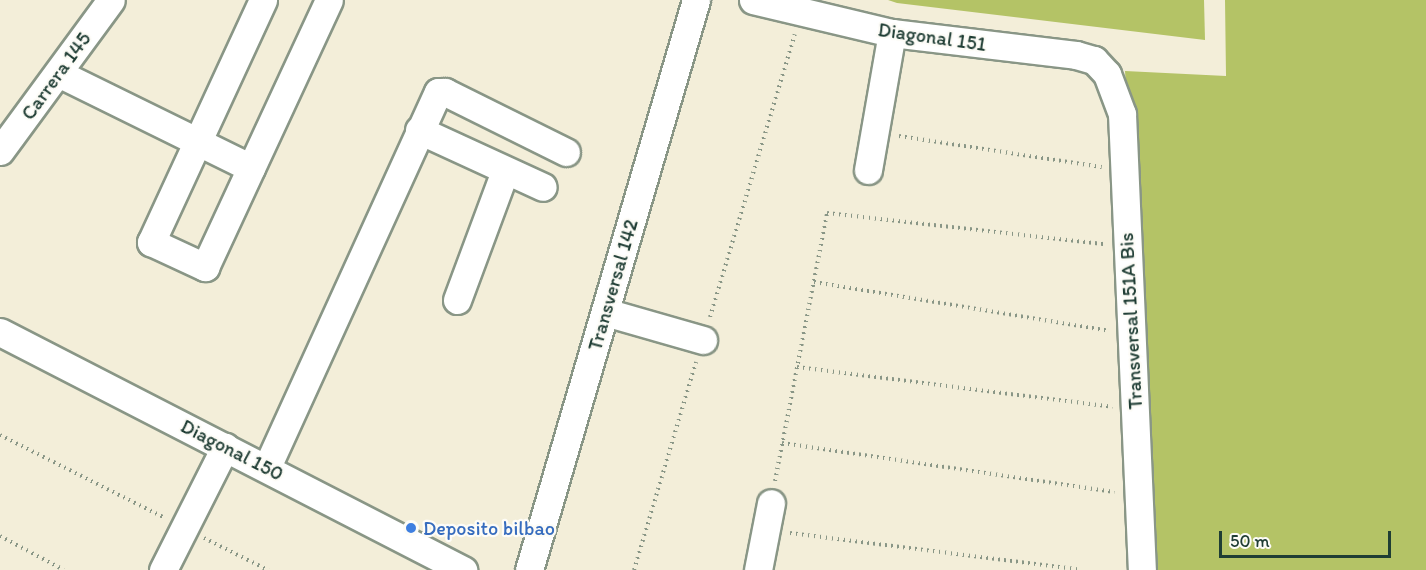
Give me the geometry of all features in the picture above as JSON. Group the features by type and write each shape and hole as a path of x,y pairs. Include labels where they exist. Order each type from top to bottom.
{"street":[{"name":"Carrera 145","path":"0,151 111,0"},
{"path":"263,0 151,242 205,267 251,168 322,2"},
{"name":"Transversal 142","path":"529,570 696,0"},
{"name":"Diagonal 151","path":"753,0 801,14 892,33 1076,55 1094,60 1107,74"},
{"path":"868,170 892,33"},
{"path":"58,73 251,168"},
{"name":"Transversal 151A Bis","path":"1107,74 1122,114 1142,570"},
{"path":"267,467 434,98 445,92 566,152"},
{"path":"419,130 543,187"},
{"path":"457,300 505,171"},
{"path":"605,312 703,340"},
{"name":"Diagonal 150","path":"0,332 267,467 463,570"},
{"path":"163,570 225,447"},
{"path":"758,570 771,503"}],"path":[{"path":"634,570 801,14"},
{"path":"874,132 1124,170"},
{"path":"771,503 827,213 1128,247"},
{"path":"813,282 1132,335"},
{"path":"797,367 1135,411"},
{"path":"0,435 268,570"},
{"path":"782,443 1139,496"},
{"path":"765,530 1081,570"},
{"path":"0,536 64,570"}],"green space":[{"path":"888,0 1204,0 1205,40 897,3"},
{"path":"1225,0 1426,0 1426,570 1158,570 1125,71 1226,76"}],"place":[{"name":"Deposito bilbao","path":"411,528"}]}
